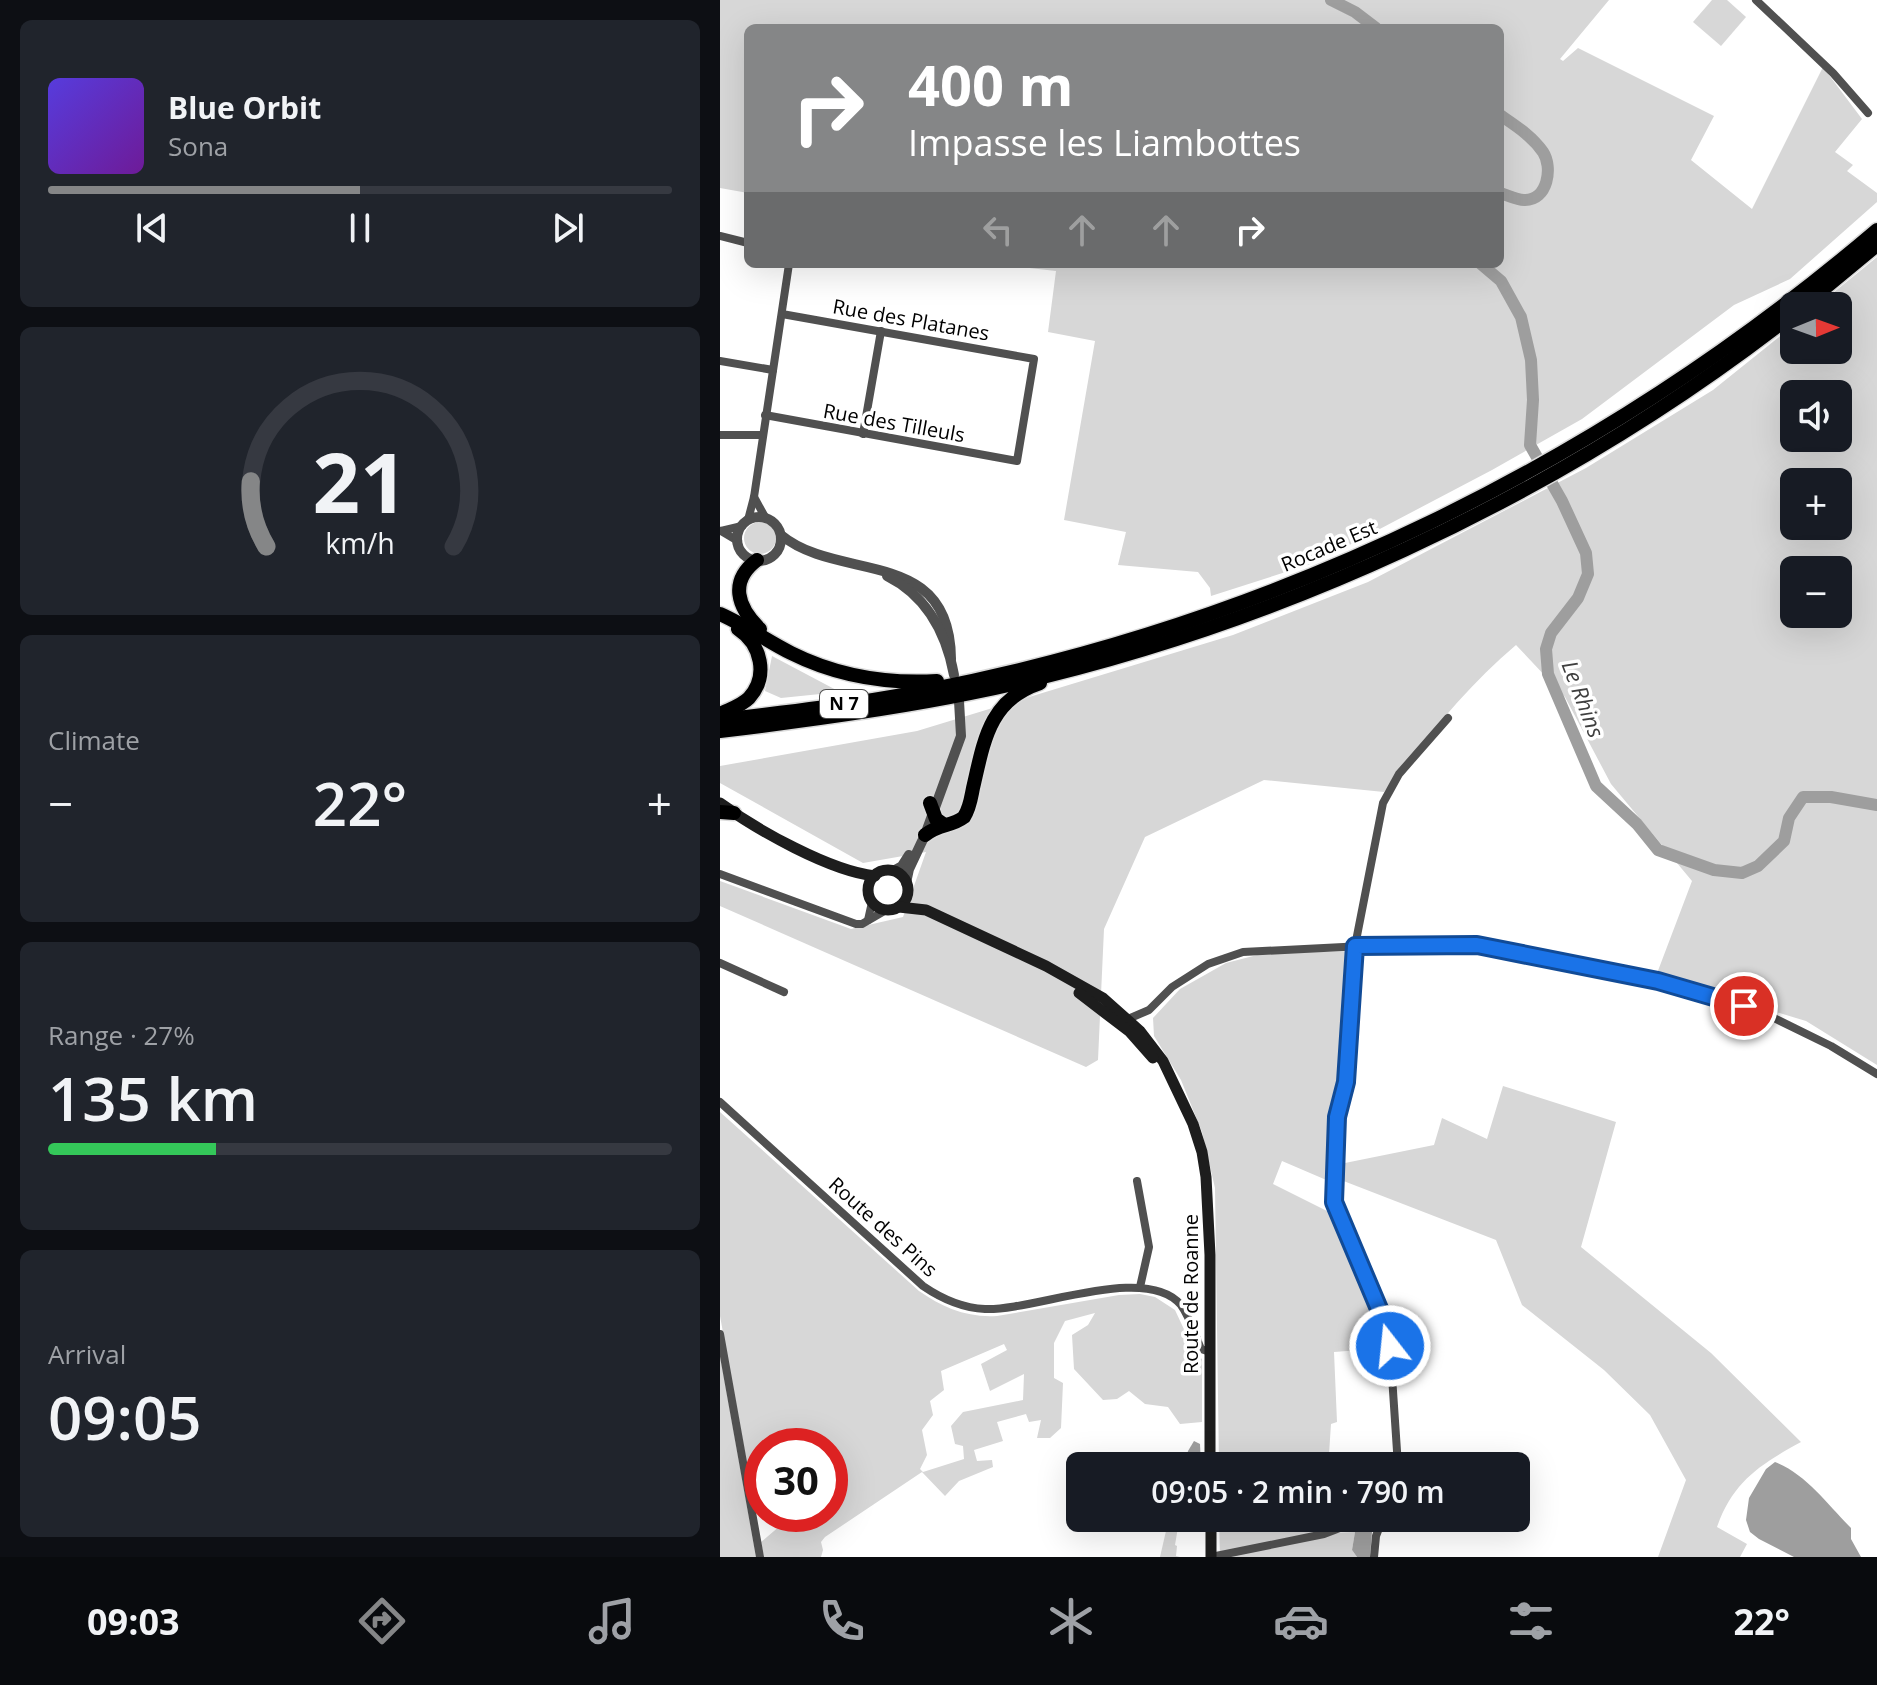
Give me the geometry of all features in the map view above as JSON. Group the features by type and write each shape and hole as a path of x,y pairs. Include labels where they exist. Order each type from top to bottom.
{"highway":[{"name":"Rocade Est","path":"1563,460 1723,351 1877,230"},
{"path":"1820,292 1877,245"},
{"name":"Rocade Est","path":"720,731 877,711 974,692 1099,661 1218,624 1349,574 1451,527 1520,484 1659,408 1780,323"},
{"name":"Rocade Est","path":"720,717 874,700 1117,644 1215,614 1421,529 1520,484"},
{"path":"757,560 742,575 739,593 748,616 774,643"},
{"path":"720,617 813,663 861,677 905,682 961,678"},
{"path":"720,617 750,639 761,668 758,683 749,698 720,717"},
{"path":"925,835 935,813 960,821 967,812 989,730 1006,702 1035,685 1089,670 1099,661"}],"main road":[{"path":"720,803 727,812 847,871 875,876 883,871 893,871 926,910"},
{"path":"847,871 870,896 893,909 926,910"},
{"path":"870,896 875,876"},
{"path":"893,909 905,900 907,887"},
{"name":"Route de Roanne","path":"926,910 1103,998 1163,1061 1193,1124 1202,1152 1209,1205 1210,1452"},
{"path":"1211,1532 1211,1557"}],"street":[{"path":"1756,0 1833,73 1868,113"},
{"path":"720,236 744,242"},
{"path":"738,541 754,497 788,268"},
{"name":"Rue des Platanes","path":"782,314 1034,359 1017,461"},
{"path":"863,434 881,331"},
{"path":"720,361 773,370"},
{"name":"Rue des Tilleuls","path":"765,415 1017,461"},
{"path":"720,435 762,435"},
{"path":"720,531 738,541 744,554 757,560 768,559 776,553 781,544 781,535 776,524 765,517 754,497"},
{"path":"720,531 765,517"},
{"path":"781,535 801,549 894,573 911,581 933,603 945,622 951,644 951,659 961,678"},
{"path":"776,553 801,549"},
{"path":"893,871 908,859 935,813 960,719 959,701"},
{"path":"1397,1452 1390,1346 1382,1316 1334,1202 1337,1117 1346,1082 1355,946 1383,803 1399,774 1448,718"},
{"path":"907,887 909,869 925,835"},
{"path":"720,874 859,925 893,909"},
{"path":"868,920 870,896"},
{"path":"1131,1027 1188,975 1226,956 1262,949 1477,945 1658,981 1718,997 1770,1016 1831,1046 1877,1074"},
{"path":"720,963 784,992"},
{"path":"1131,1027 1149,1010"},
{"name":"Route des Pins","path":"720,1102 923,1286 940,1297 961,1305 989,1309 1140,1287 1157,1290 1174,1298 1187,1314 1201,1349 1210,1352"},
{"path":"1137,1181 1149,1247 1140,1287"},
{"path":"720,1334 760,1557"},
{"path":"1211,1557 1329,1532"},
{"path":"1374,1557 1378,1532"}],"shaded area":[{"path":"720,0 1609,0 1560,59 1563,61 1578,48 1714,116 1691,160 1752,209 1823,67 1862,119 1835,152 1853,165 1847,171 1877,193 1877,202 1790,279 1734,305 1582,419 1317,562 1211,596 1210,588 1198,572 1118,565 1126,532 1064,520 1095,341 1048,332 1056,271 1029,268 1504,268 1504,24 744,24 744,192 720,188"},
{"path":"1712,0 1727,0 1746,17 1721,46 1693,22"},
{"path":"1877,257 1877,1065 1806,1021 1656,976 1692,881 1611,784 1565,697 1516,645 1463,697 1384,792 1264,780 1145,837 1104,929 1098,1060 1086,1067 720,906 720,881 851,929 903,917 926,852 863,863 720,783 720,766 917,731 1233,635 1368,582 1586,468 1713,390 1780,336 1780,364 1852,364 1852,292 1834,292"},
{"path":"760,522 771,527 776,538 771,549 760,554 749,549 744,538 749,527"},
{"path":"772,656 840,692 781,698 765,691"},
{"path":"1352,951 1331,1182 1282,1161 1273,1184 1331,1213 1382,1324 1387,1348 1334,1352 1337,1422 1331,1424 1329,1452 1219,1452 1215,1188 1202,1132 1181,1080 1154,1036 1153,1018 1180,989 1226,963 1265,953"},
{"path":"1503,1086 1616,1122 1581,1247 1711,1353 1801,1442 1761,1466 1731,1497 1717,1527 1747,1544 1740,1557 1658,1557 1686,1480 1650,1415 1604,1370 1522,1305 1496,1240 1341,1180 1340,1164 1434,1145 1442,1118 1487,1139"},
{"path":"720,1112 919,1291 937,1302 965,1313 997,1316 1119,1295 1155,1297 1175,1310 1195,1353 1202,1359 1202,1422 1180,1424 1168,1407 1145,1404 1129,1391 1117,1399 1103,1400 1074,1369 1072,1335 1088,1325 1095,1313 1065,1321 1054,1343 1054,1378 1063,1383 1061,1428 1050,1438 1037,1438 1041,1420 1029,1422 1026,1414 997,1422 1003,1441 974,1450 977,1461 992,1460 993,1467 959,1481 945,1496 922,1472 848,1522 848,1428 744,1428 744,1448 720,1316","holes":["1004,1344 1007,1350 981,1364 990,1391 1024,1374 1023,1400 963,1412 951,1426 955,1444 963,1446 964,1459 923,1472 920,1469 927,1455 922,1430 933,1415 930,1401 944,1390 941,1371"]},
{"path":"720,1355 744,1490 744,1532 752,1532 756,1557 720,1557"},
{"path":"1194,1441 1200,1444 1200,1452 1188,1451"},
{"path":"1775,1462 1807,1482 1851,1528 1851,1539 1861,1557 1794,1557 1750,1532 1746,1520 1749,1498 1766,1469"},
{"path":"773,1532 832,1532 821,1542 821,1557 764,1557 761,1542"},
{"path":"1166,1532 1177,1532 1176,1556 1180,1557 1160,1557"},
{"path":"1219,1532 1355,1532 1352,1550 1357,1557 1220,1557"},
{"path":"1355,1532 1372,1532 1370,1557 1357,1557 1352,1550"}],"waterway":[{"name":"Le Rhins","path":"1331,0 1371,24"},
{"name":"Le Rhins","path":"1504,118 1539,146 1548,166 1543,189 1532,199 1521,200 1504,194"},
{"name":"Le Rhins","path":"1486,268 1501,281 1521,317 1531,360 1533,400 1530,445 1562,501 1586,553 1588,574 1578,598 1551,633 1546,649 1548,674 1596,786 1637,824 1658,850 1714,870 1742,873 1758,866 1784,841 1789,818 1803,797 1831,797 1877,805"}],"route":[{"path":"1390,1346 1382,1316 1334,1202 1337,1117 1346,1082 1355,946 1477,945 1658,981 1744,1006"}]}
